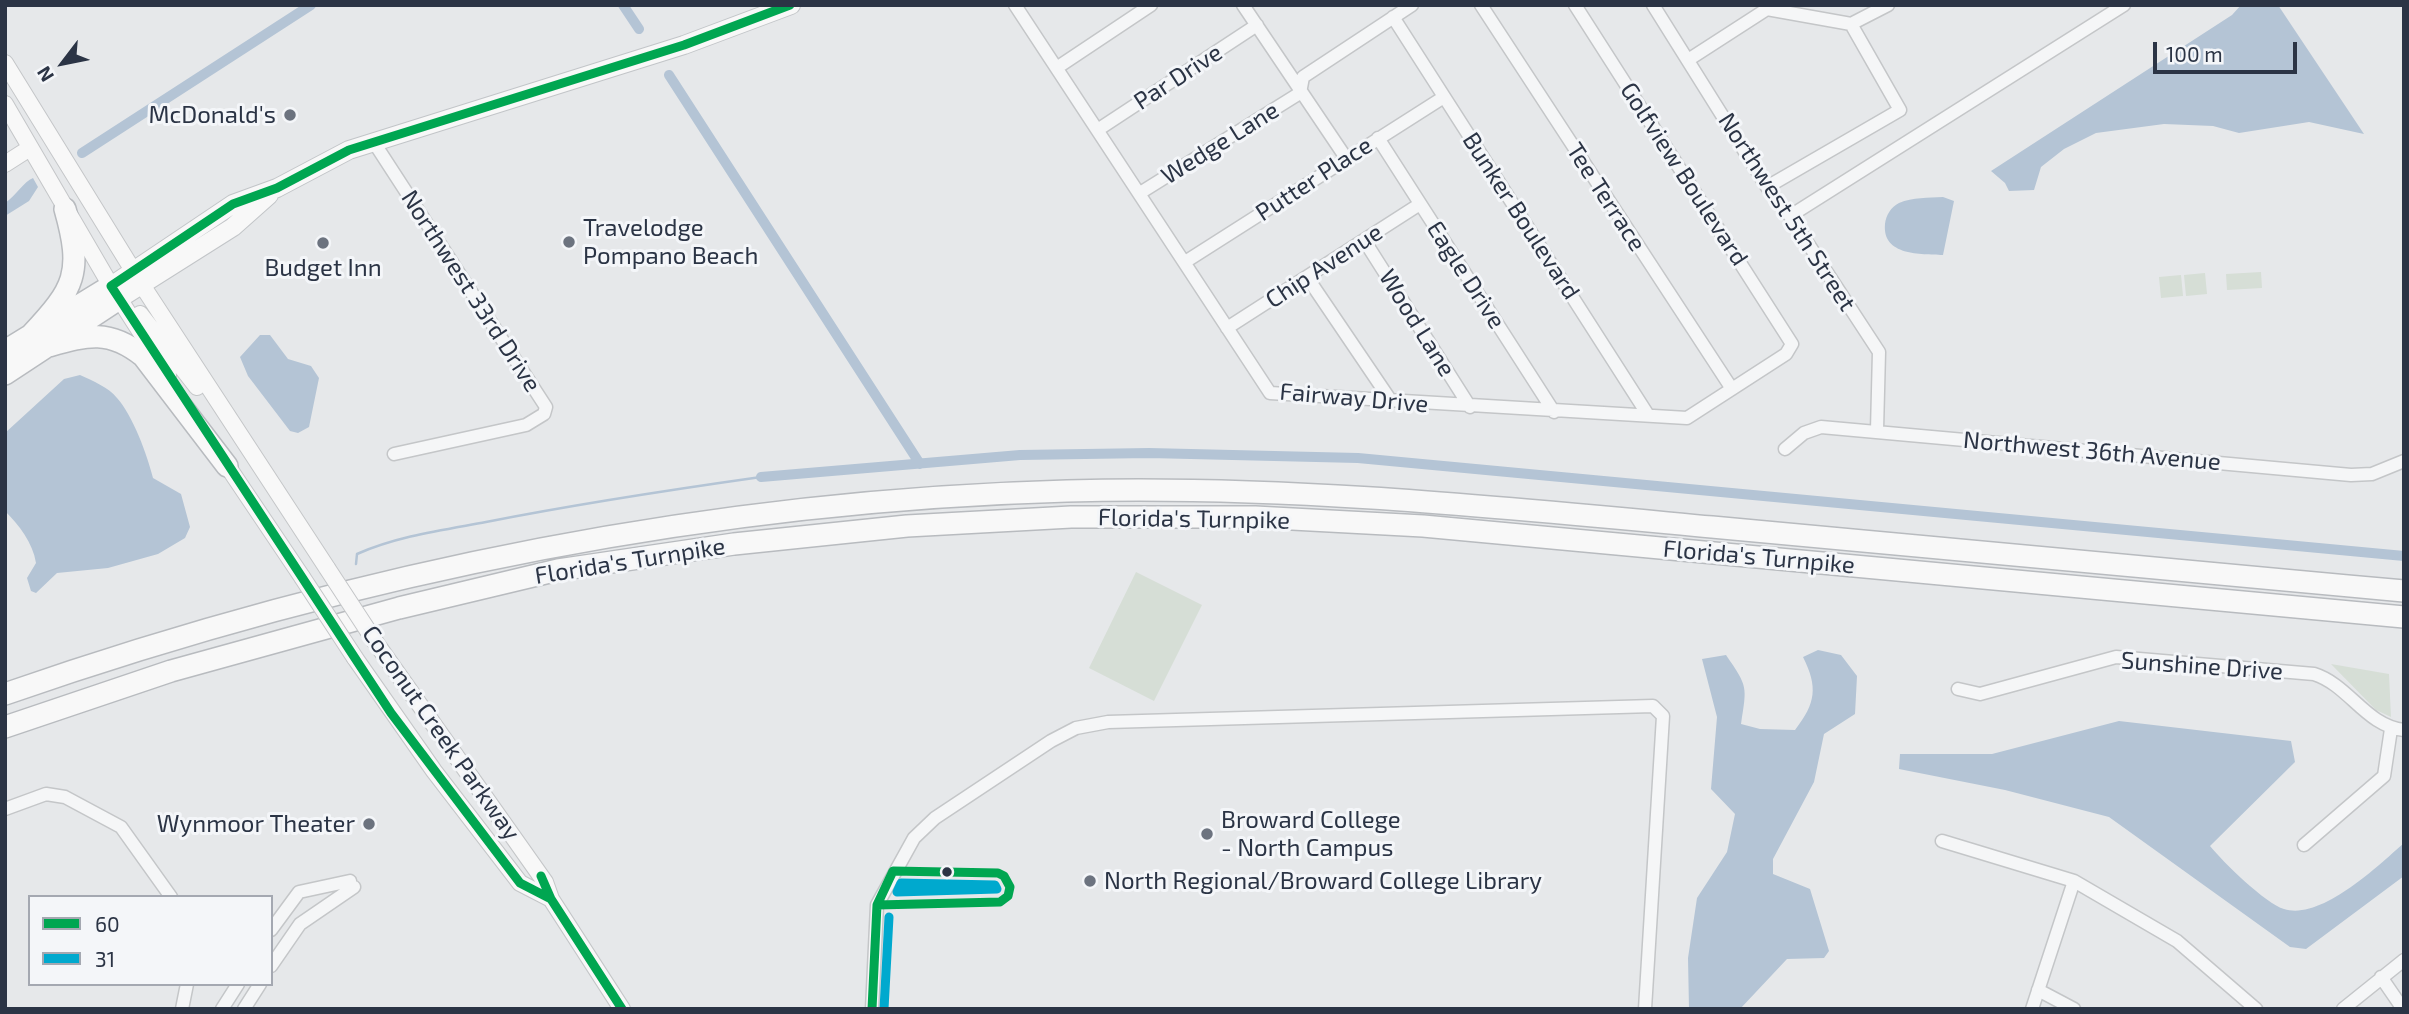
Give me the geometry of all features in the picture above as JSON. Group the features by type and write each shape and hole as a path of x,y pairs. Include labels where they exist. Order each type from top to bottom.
{"highway":[{"path":"40,341 71,284 74,242 65,209"},
{"path":"5,374 40,341 115,292"},
{"path":"5,351 40,341 84,336 106,337 125,342 143,356 227,466"},
{"name":"Florida's Turnpike","path":"5,694 142,648 390,581 549,546 729,518 906,500 1066,491 1246,491 1421,499 2404,591"},
{"name":"Florida's Turnpike","path":"5,727 171,671 398,608 558,570 761,541 907,526 1070,517 1255,517 1423,526 2404,617"}],"main road":[{"path":"234,426 217,413 132,303 115,292 233,204 277,188 349,150 684,45 791,5"},
{"path":"5,63 137,277 234,426"},
{"name":"Coconut Creek Parkway","path":"5,104 115,292 355,659 433,771 520,883 551,900"},
{"path":"5,164 30,148"},
{"name":"Coconut Creek Parkway","path":"234,426 376,643 545,882 551,900 622,1009"}],"street":[{"name":"Fairway Drive","path":"1016,5 1270,393 1687,418 1786,354 1792,344"},
{"path":"1058,67 1151,5"},
{"path":"1244,5 1300,93 1346,158"},
{"path":"1300,93 1303,77 1412,5"},
{"name":"Tee Terrace","path":"1481,5 1732,389"},
{"name":"Golfview Boulevard","path":"1575,5 1792,344"},
{"name":"Northwest 5th Street","path":"1653,5 1767,187 1790,216 1879,352 1877,430"},
{"path":"1790,216 2124,5"},
{"path":"1688,60 1767,9 1851,24 1881,7"},
{"name":"Bunker Boulevard","path":"1393,17 1648,415"},
{"path":"1767,187 1900,110 1851,24"},
{"name":"Par Drive","path":"1099,129 1257,25"},
{"name":"Wedge Lane","path":"1140,193 1300,93"},
{"name":"Putter Place","path":"1185,261 1444,96"},
{"name":"Eagle Drive","path":"1378,138 1554,412"},
{"name":"Northwest 33rd Drive","path":"375,144 546,407 544,414 526,425 394,454"},
{"name":"Chip Avenue","path":"1227,328 1420,204"},
{"name":"Wood Lane","path":"1364,240 1470,407"},
{"path":"1307,277 1391,401"},
{"name":"Northwest 36th Avenue","path":"1784,449 1804,433 1821,427 2351,475 2371,474 2404,461"},
{"name":"Sunshine Drive","path":"1958,689 1980,694 2116,657 2314,674 2331,679 2377,721 2397,729 2384,776 2304,845"},
{"path":"872,1009 877,905 914,838 935,818 1046,744 1076,728 1108,722 1653,706 1663,716 1644,1009"},
{"path":"5,809 46,794 65,797 121,827 170,895"},
{"path":"1942,841 2074,881 2177,941 2256,1009"},
{"path":"2032,1009 2074,881"},
{"path":"273,927 299,892 352,884 307,918 294,931 273,963"},
{"path":"307,918 324,887"},
{"path":"280,917 294,931"},
{"path":"2343,1009 2404,960"},
{"path":"2381,977 2403,1009"},
{"path":"182,1009 187,986"},
{"path":"222,1009 236,986"},
{"path":"244,1009 259,986"},
{"path":"2038,990 2074,1009"}],"shaded area":[{"path":"2261,272 2262,288 2227,290 2226,274"},
{"path":"2205,273 2207,294 2186,296 2184,275"},
{"path":"2181,275 2183,296 2161,298 2159,277"},
{"path":"1136,572 1202,605 1154,701 1089,668"},
{"path":"2331,664 2389,674 2391,717 2376,710"}],"water":[{"path":"2241,5 2278,5 2364,134 2309,122 2239,133 2213,126 2164,124 2096,133 2064,149 2041,167 2034,190 2009,191 2005,183 1991,171 2232,15"},
{"path":"33,178 38,187 29,201 5,216 5,203"},
{"path":"1943,197 1954,201 1943,255 1905,251 1890,242 1885,224 1894,207 1910,200"},
{"path":"260,335 270,335 288,359 311,366 319,378 309,427 298,433 290,431 248,376 240,357"},
{"path":"80,375 109,391 123,406 139,436 153,478 181,494 190,527 185,538 158,554 108,568 57,573 36,593 31,591 27,578 36,563 32,548 5,511 5,433 64,379"},
{"path":"1818,650 1841,655 1857,676 1855,714 1824,734 1814,782 1773,859 1773,874 1810,889 1829,951 1824,958 1787,959 1740,1009 1689,1009 1688,958 1697,898 1727,852 1735,814 1711,789 1717,717 1702,659 1726,655 1738,674 1745,694 1741,724 1760,729 1795,730 1811,703 1813,686 1803,657"},
{"path":"2119,721 2291,741 2295,762 2210,846 2245,882 2276,906 2299,911 2332,899 2365,877 2404,843 2404,876 2306,949 2290,947 2109,817 2005,790 1899,769 1900,754 1992,754"}],"waterway":[{"path":"82,153 311,5"},
{"path":"623,5 639,29"},
{"path":"669,75 920,464"},
{"path":"761,477 1020,455 1149,453 1358,458 2404,556"},
{"path":"356,564 357,554 421,534 589,503 761,477"}],"transit line":[{"name":"60","path":"551,899 520,883 391,713 111,286 233,204 277,188 349,150 684,45 790,5"},
{"name":"60","path":"893,871 998,873 1004,876 1010,887 1008,896 1000,902 877,905 893,871"},
{"name":"60","path":"541,876 551,899 622,1009"},
{"name":"31","path":"901,883 995,885 997,889 897,892 901,883"},
{"name":"60","path":"872,1009 877,905"},
{"name":"31","path":"884,1009 889,917"}],"place":[{"name":"McDonald's","path":"290,115"},
{"name":"Travelodge Pompano Beach","path":"569,242"},
{"name":"Budget Inn","path":"323,243"},
{"name":"Wynmoor Theater","path":"369,824"},
{"name":"Broward College - North Campus","path":"1207,834"},
{"name":"North Regional/Broward College Library","path":"1090,881"}]}
